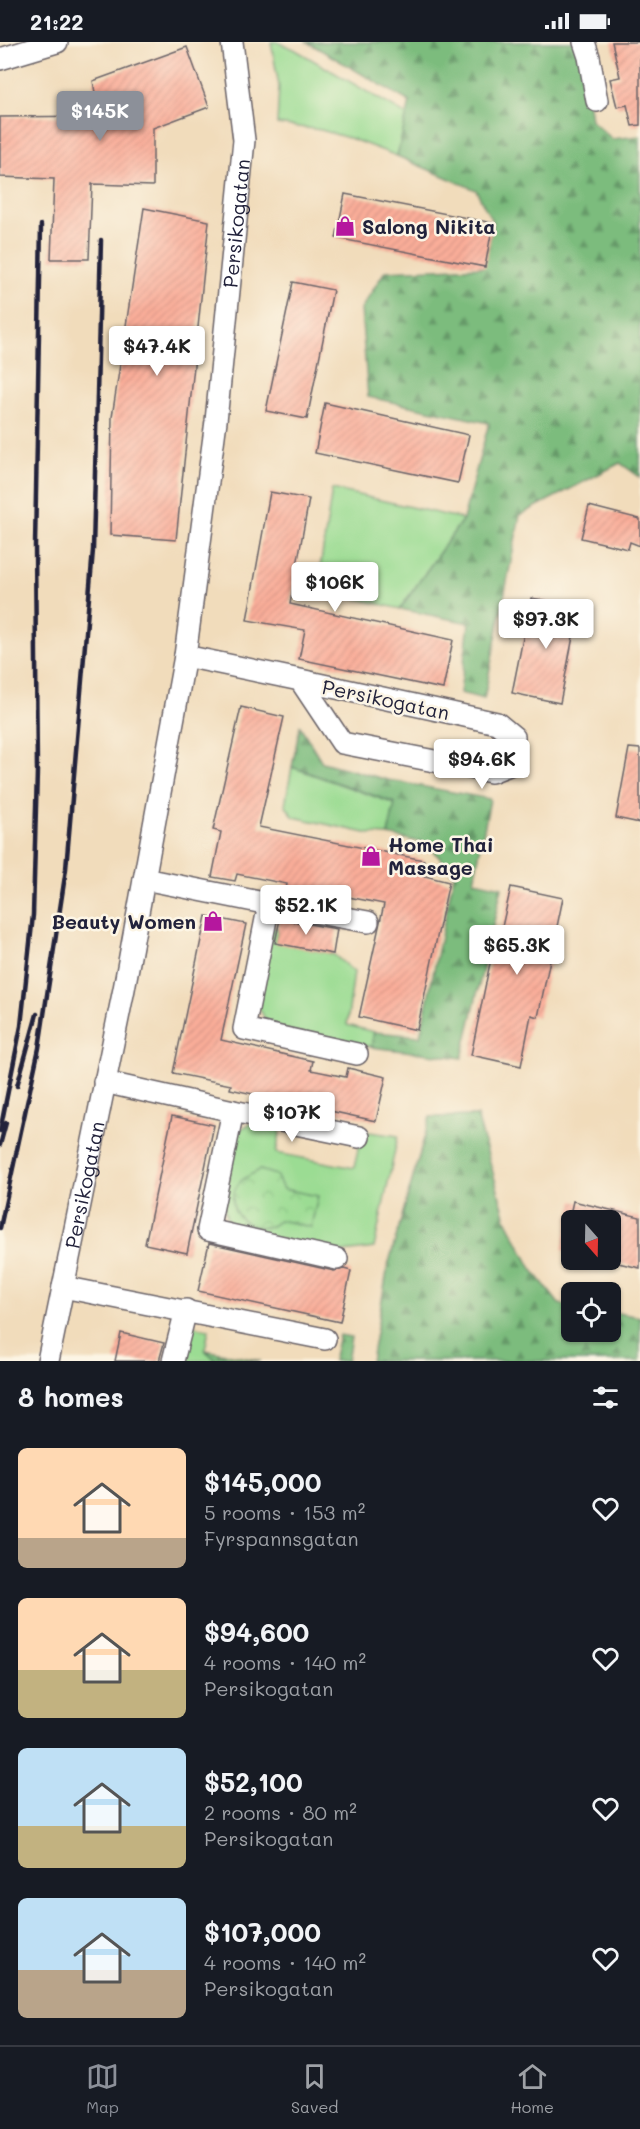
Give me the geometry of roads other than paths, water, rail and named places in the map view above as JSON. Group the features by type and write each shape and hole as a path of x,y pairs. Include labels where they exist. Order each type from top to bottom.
{"street":[{"path":"0,59 57,42"},
{"name":"Persikogatan","path":"48,1361 144,879 185,656 216,421 244,140 232,42"},
{"path":"584,42 597,101"},
{"name":"Persikogatan","path":"185,656 300,680 497,723 514,737 509,765 491,772 342,743 300,680"},
{"path":"144,879 368,922"},
{"path":"269,904 244,1029 357,1054"},
{"path":"104,1082 359,1137"},
{"path":"233,1111 208,1230 338,1259"},
{"path":"63,1287 325,1339"},
{"path":"173,1361 186,1310"}],"railway":[{"path":"0,1131 21,1026 33,915 37,771 35,546 41,225"},
{"path":"0,1228 39,1048 66,869 93,550 101,240"},
{"path":"17,1086 37,1014"},
{"path":"0,1145 6,1123"}],"place":[{"name":"Salong Nikita","path":"345,226"},
{"name":"Home Thai Massage","path":"371,856"},
{"name":"Beauty Women","path":"213,921"}]}
